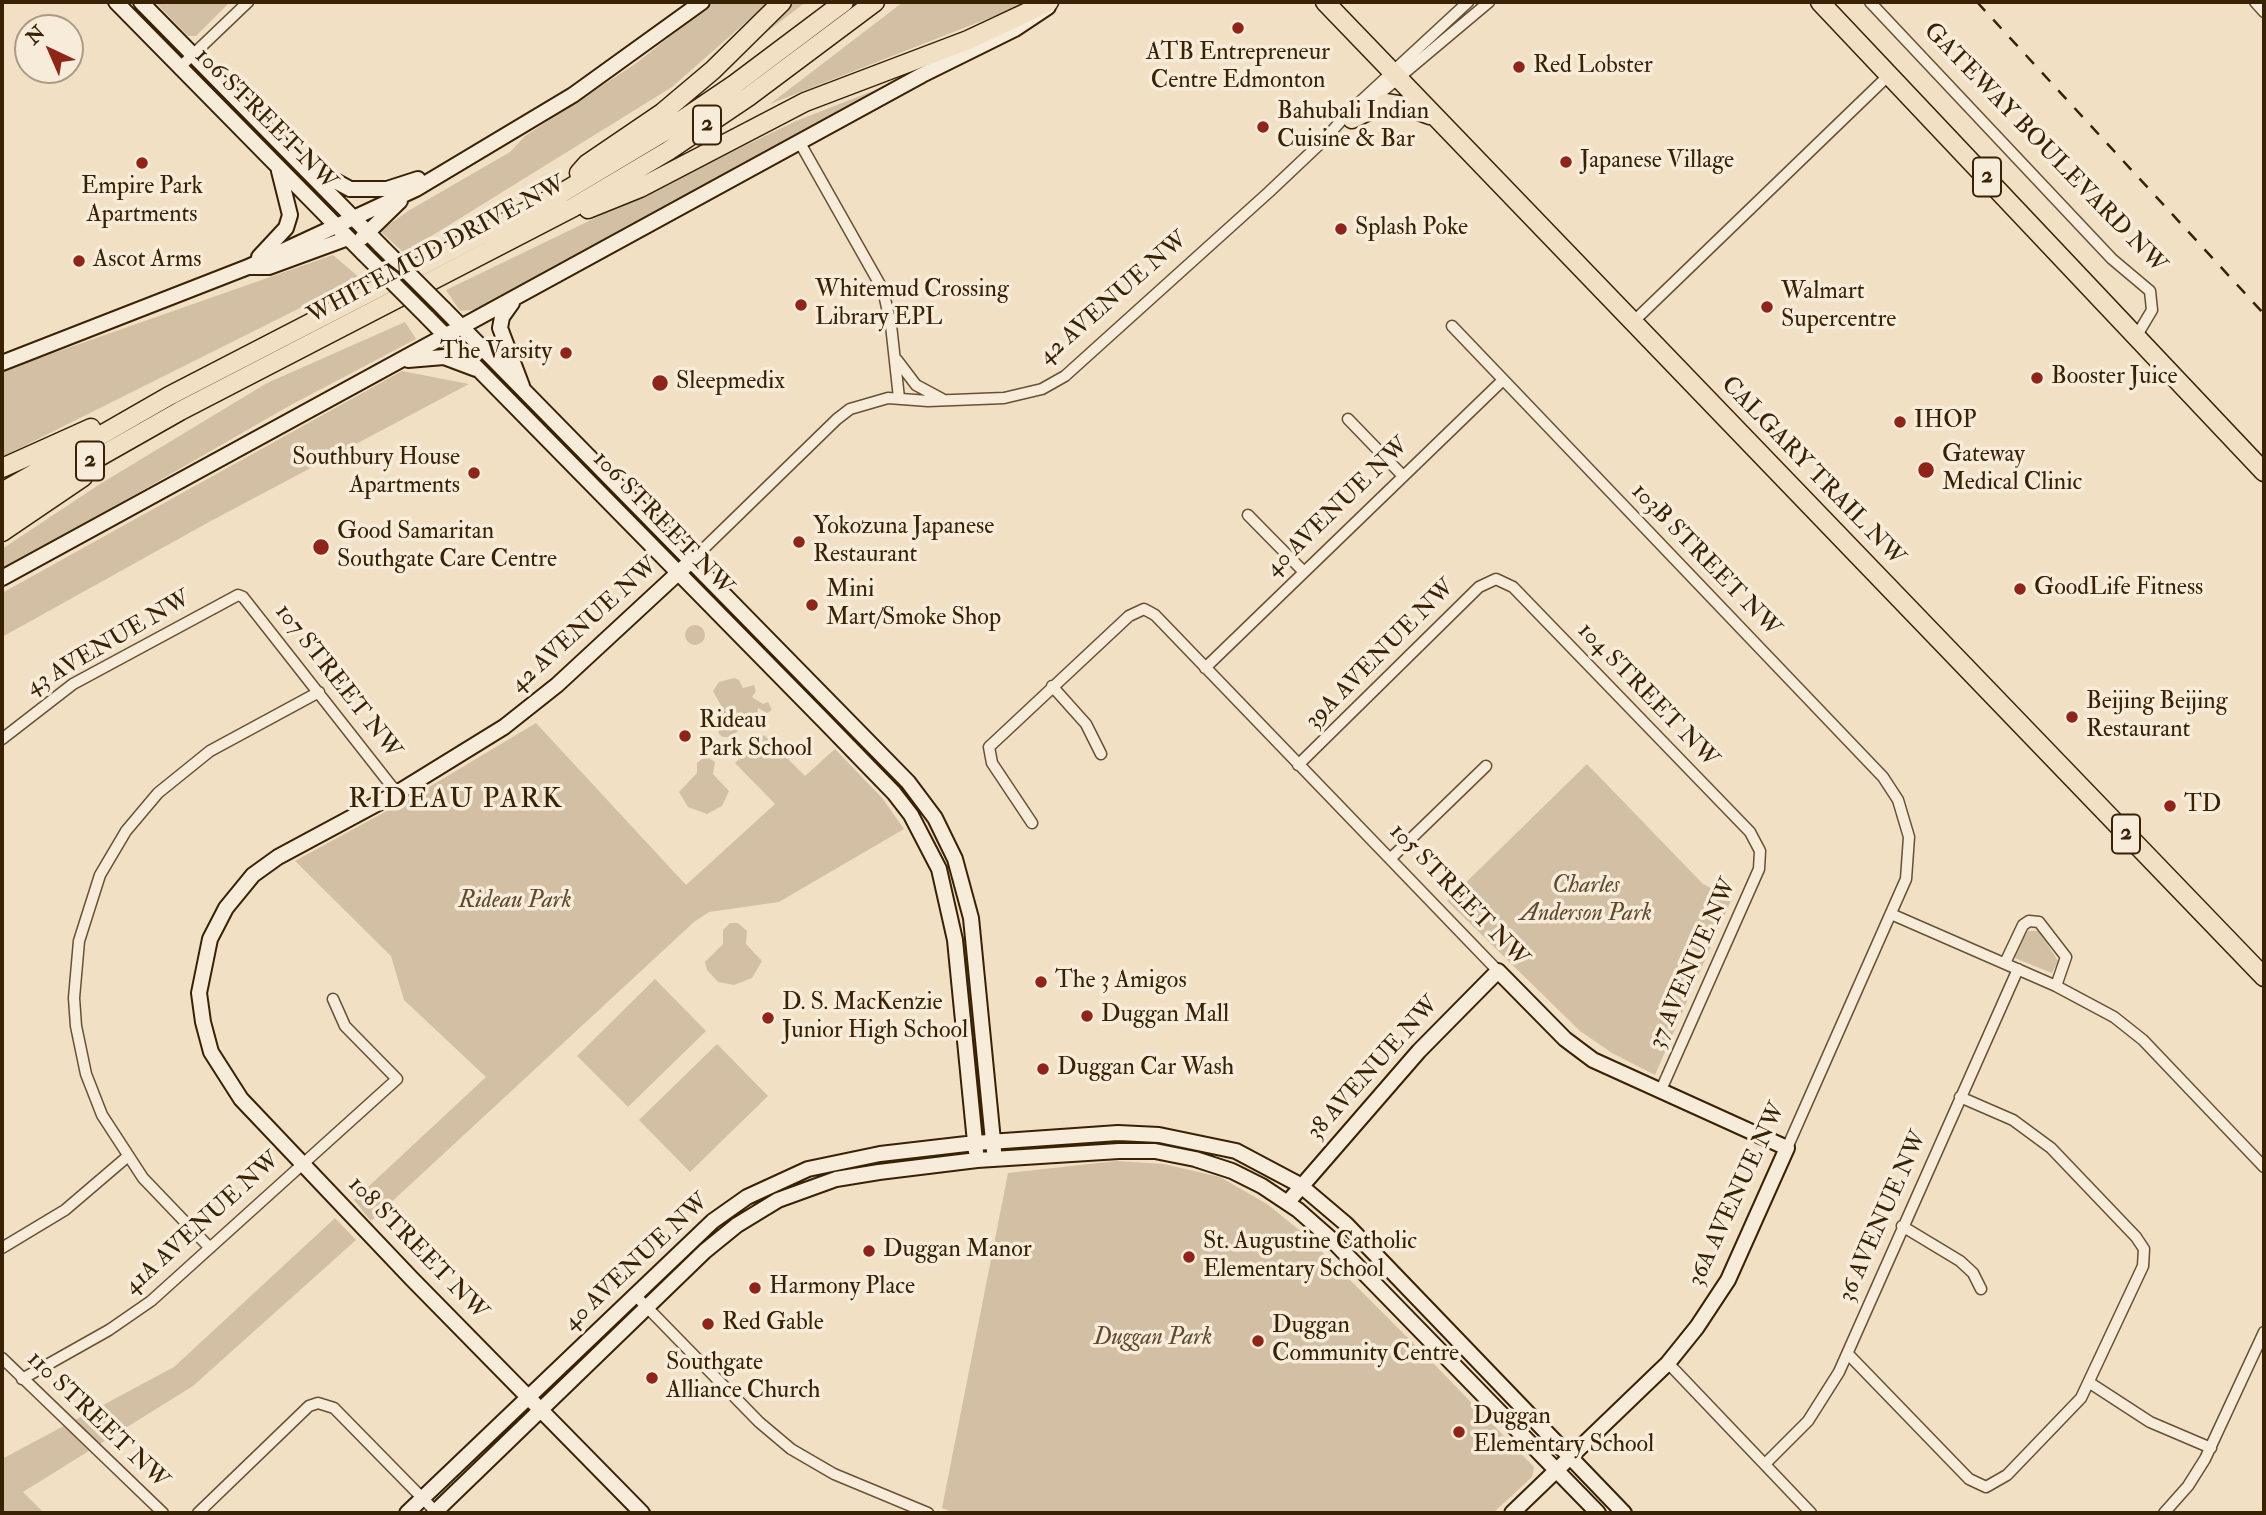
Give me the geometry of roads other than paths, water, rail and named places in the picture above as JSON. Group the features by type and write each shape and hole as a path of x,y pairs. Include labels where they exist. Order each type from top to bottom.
{"highway":[{"path":"560,194 587,164 662,113 713,70 782,2"},
{"name":"WHITEMUD DRIVE NW","path":"2,512 174,404 560,194 667,130 735,84 844,2"},
{"name":"WHITEMUD DRIVE NW","path":"2,492 174,404 529,233 702,128 801,60 874,2"},
{"path":"529,233 640,188 805,102 968,40 1052,2"},
{"name":"CALGARY TRAIL NW","path":"1325,2 2264,977"},
{"name":"2","path":"1820,2 2264,472"},
{"path":"1352,119 1374,107 1390,103 1436,117"},
{"path":"2,468 174,404"},
{"path":"2,532 174,404"}],"street":[{"name":"106 STREET NW","path":"116,2 894,793 931,849 946,894 955,940 977,1160"},
{"name":"106 STREET NW","path":"141,2 908,782 943,833 960,873 974,934 995,1158"},
{"path":"180,67 248,2"},
{"path":"2,363 248,267 415,189 573,95 702,2"},
{"path":"2,578 922,75 1024,24 1052,2"},
{"name":"42 AVENUE NW","path":"1336,128 1352,119 1468,2"},
{"name":"42 AVENUE NW","path":"200,993 210,939 226,908 253,875 278,857 397,793 472,748 525,711 678,574 836,419 857,407 899,398 947,401 1017,396 1042,389 1065,376 1336,128 1348,113 1489,2"},
{"name":"GATEWAY BOULEVARD NW","path":"1870,2 2112,259 2150,291 2154,303 2152,310 2136,337"},
{"path":"2255,2 2264,12"},
{"path":"1633,322 1890,74"},
{"path":"800,143 880,284 888,307 899,398"},
{"path":"291,153 327,179 350,189 387,189 458,165"},
{"path":"248,267 280,235 289,222 290,206 277,165"},
{"path":"362,252 366,231 415,189"},
{"path":"248,267 269,267 348,238 355,218"},
{"path":"518,297 505,312 500,328 505,348 519,373 522,388"},
{"name":"103B STREET NW","path":"1451,326 1882,777 1898,800 1909,837"},
{"path":"399,362 436,357 480,370"},
{"path":"895,357 916,385 947,401"},
{"name":"40 AVENUE NW","path":"1205,668 1503,380"},
{"path":"1348,419 1403,476"},
{"path":"1248,514 1304,572"},
{"name":"39A AVENUE NW","path":"1298,765 1479,587 1496,579"},
{"name":"104 STREET NW","path":"1496,579 1513,587 1749,832 1760,851"},
{"name":"43 AVENUE NW","path":"2,739 73,684 233,597 243,597"},
{"name":"107 STREET NW","path":"243,597 397,793"},
{"name":"105 STREET NW","path":"1052,687 1129,616 1144,609 1155,615 1498,971 1581,1052 1660,1092 1787,1148"},
{"path":"1032,823 992,763 989,747 1052,687 1086,724 1101,754"},
{"path":"210,1248 127,1157 92,1090 76,1026 76,970 84,918 100,875 119,842 142,811 176,776 210,751 319,692"},
{"path":"1390,859 1486,766"},
{"name":"36A AVENUE NW","path":"1512,1513 1668,1363 1707,1313 1728,1280 1906,879 1909,837"},
{"name":"37 AVENUE NW","path":"1660,1092 1759,869 1760,851"},
{"path":"1891,914 2097,1006 2132,1031 2264,1167"},
{"path":"2005,963 2023,925 2029,921 2039,922 2066,957 2056,986"},
{"name":"36 AVENUE NW","path":"1765,1464 1817,1409 1848,1354 1902,1226 2018,969"},
{"name":"38 AVENUE NW","path":"1288,1202 1419,1051 1498,971"},
{"name":"108 STREET NW","path":"200,993 207,1040 218,1068 241,1099 412,1279 642,1513"},
{"name":"41A AVENUE NW","path":"22,1379 129,1318 397,1079 345,1026 333,999"},
{"path":"1848,1354 1969,1479 1986,1488 2007,1475 2065,1418 2090,1383 2143,1266 2144,1249 2136,1237 2039,1138 2013,1120 1960,1097"},
{"path":"994,1142 1118,1133 1160,1135 1236,1151 1300,1185 1346,1224 1624,1513"},
{"name":"40 AVENUE NW","path":"407,1513 724,1211 775,1182 808,1169 840,1161 994,1142"},
{"path":"977,1160 1155,1152 1195,1159 1232,1171 1288,1202 1331,1239 1598,1513"},
{"path":"2,1248 65,1210 127,1157"},
{"name":"40 AVENUE NW","path":"435,1513 721,1237 778,1200 836,1180 977,1160"},
{"path":"1902,1226 1961,1261 1973,1273 1981,1289"},
{"path":"634,1294 759,1422 791,1449 834,1474 928,1513"},
{"path":"2164,1513 2188,1486 2211,1448 2264,1332"},
{"name":"110 STREET NW","path":"2,1358 163,1513"},
{"path":"1668,1363 1811,1513"},
{"path":"2090,1383 2150,1422 2211,1448"},
{"path":"198,1513 309,1406 325,1404 334,1408 435,1513"}],"railway":[{"path":"1977,2 2264,314"}],"place":[{"name":"ATB Entrepreneur Centre Edmonton","path":"1238,28"},
{"name":"Red Lobster","path":"1519,67"},
{"name":"Bahubali Indian Cuisine & Bar","path":"1263,127"},
{"name":"Japanese Village","path":"1566,162"},
{"name":"Empire Park Apartments","path":"142,163"},
{"name":"Splash Poke","path":"1341,229"},
{"name":"Ascot Arms","path":"79,261"},
{"name":"Whitemud Crossing Library EPL","path":"801,305"},
{"name":"Walmart Supercentre","path":"1767,307"},
{"name":"The Varsity","path":"566,353"},
{"name":"Booster Juice","path":"2037,378"},
{"name":"Sleepmedix","path":"660,383"},
{"name":"IHOP","path":"1900,422"},
{"name":"Gateway Medical Clinic","path":"1926,470"},
{"name":"Southbury House Apartments","path":"474,473"},
{"name":"Yokozuna Japanese Restaurant","path":"799,542"},
{"name":"Good Samaritan Southgate Care Centre","path":"321,547"},
{"name":"GoodLife Fitness","path":"2020,589"},
{"name":"Mini Mart/Smoke Shop","path":"812,605"},
{"name":"Beijing Beijing Restaurant","path":"2072,717"},
{"name":"Rideau Park School","path":"685,736"},
{"name":"TD","path":"2170,806"},
{"name":"The 3 Amigos","path":"1041,982"},
{"name":"Duggan Mall","path":"1087,1016"},
{"name":"D. S. MacKenzie Junior High School","path":"768,1018"},
{"name":"Duggan Car Wash","path":"1043,1069"},
{"name":"Duggan Manor","path":"869,1251"},
{"name":"St. Augustine Catholic Elementary School","path":"1189,1257"},
{"name":"Harmony Place","path":"755,1288"},
{"name":"Red Gable","path":"708,1324"},
{"name":"Duggan Community Centre","path":"1258,1341"},
{"name":"Southgate Alliance Church","path":"652,1378"},
{"name":"Duggan Elementary School","path":"1459,1432"}],"district":[{"name":"RIDEAU PARK","path":"456,801"}],"park label":[{"name":"Charles Anderson Park","path":"1586,901"},
{"name":"Rideau Park","path":"515,902"},
{"name":"Duggan Park","path":"1153,1339"}]}
